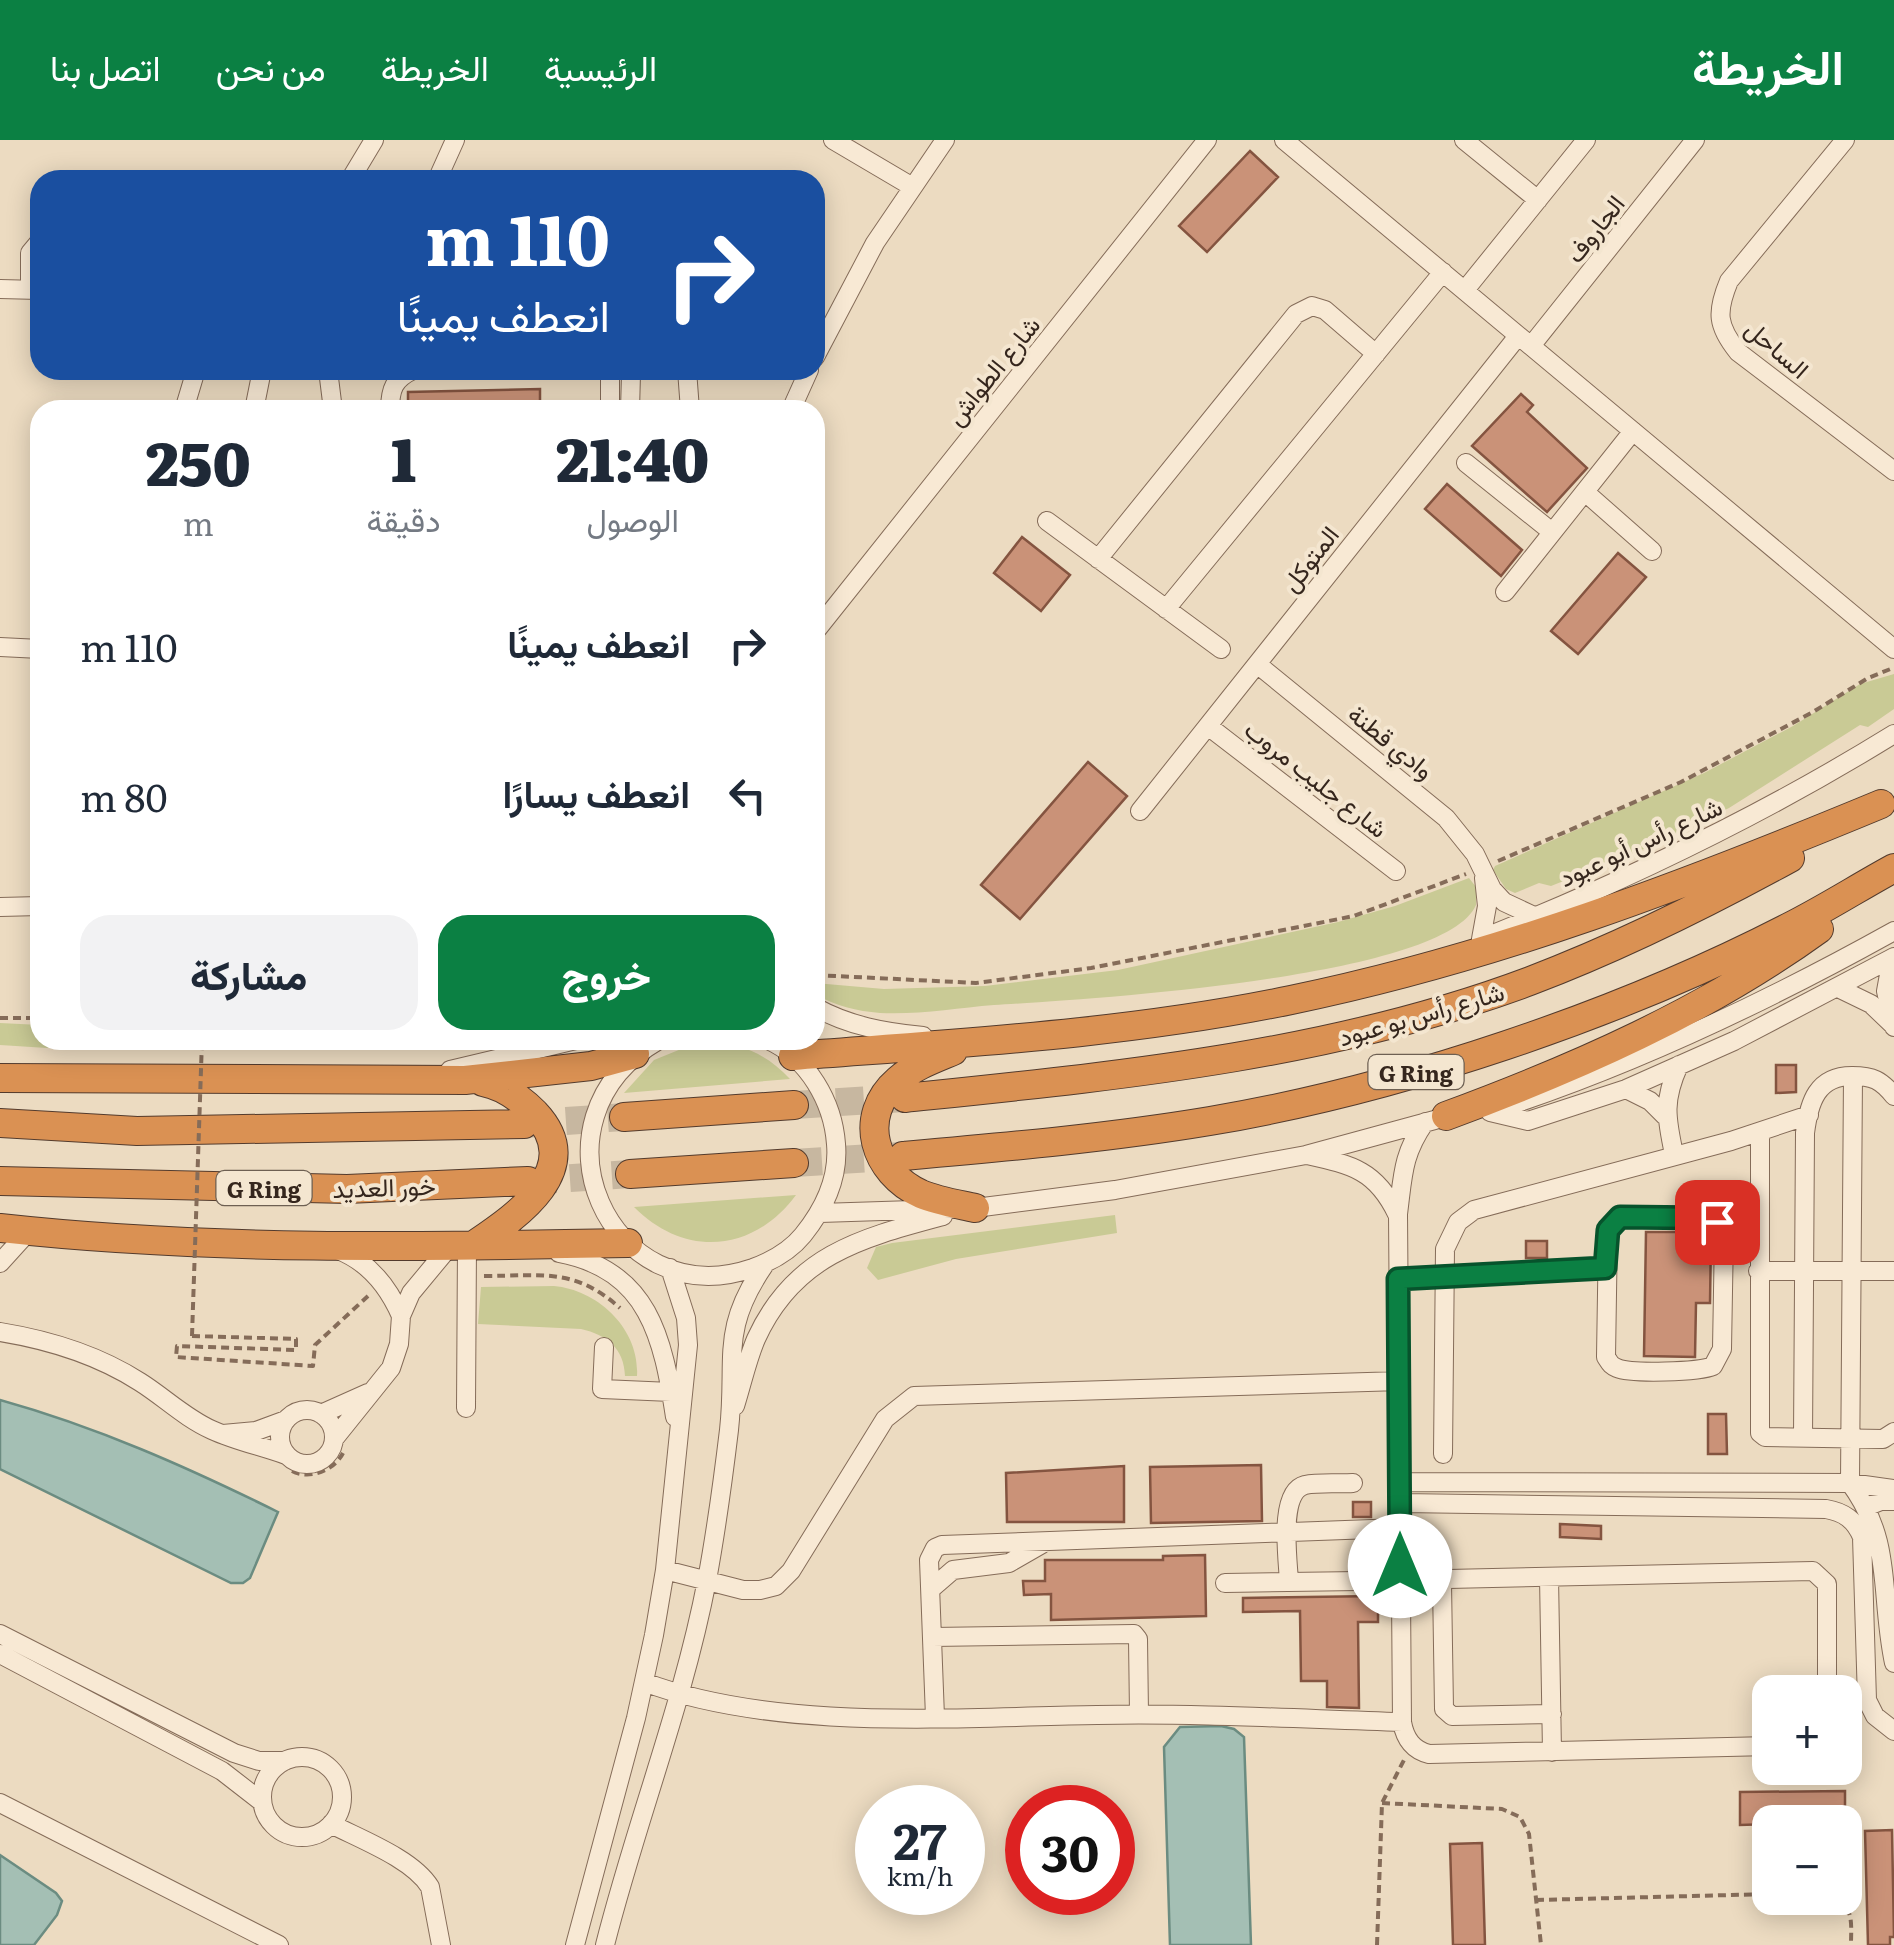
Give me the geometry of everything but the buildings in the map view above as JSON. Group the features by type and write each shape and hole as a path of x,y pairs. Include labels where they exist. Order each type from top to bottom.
{"highway":[{"path":"825,1044 978,1041 1214,1014 1292,1000 1478,955 1559,928 1724,869 1887,800"},
{"name":"شارع رأس بو عبود","path":"905,1098 1125,1075 1259,1052 1348,1034 1468,1001 1528,982 1720,897 1887,800"},
{"path":"1436,1119 1561,1072 1639,1036 1802,941 1894,871"},
{"name":"شارع رأس بو عبود","path":"903,1156 1061,1142 1211,1121 1423,1070 1558,1025 1710,965 1894,871"},
{"path":"974,1208 921,1194 906,1185 886,1166 873,1134 878,1106 898,1080 911,1070 978,1041"},
{"path":"0,1078 465,1080 575,1068 637,1050"},
{"path":"464,1246 527,1207 550,1170 552,1146 545,1124 510,1092 488,1083 465,1080"},
{"path":"624,1117 794,1105"},
{"path":"0,1122 137,1131 524,1124"},
{"path":"630,1174 794,1163"},
{"name":"خور العديد","path":"0,1181 348,1189 528,1181"},
{"path":"0,1228 151,1240 324,1245 628,1243"}],"street":[{"path":"356,170 374,140"},
{"path":"442,170 455,140"},
{"path":"833,140 911,186"},
{"path":"825,319 944,140"},
{"name":"شارع الطواش","path":"825,619 1207,140"},
{"path":"1464,290 1586,140"},
{"name":"الجاروف","path":"1525,341 1695,140"},
{"name":"الساحل","path":"1845,140 1728,281 1718,320 1738,352 1894,471"},
{"path":"1288,141 1894,649"},
{"path":"1466,141 1538,200"},
{"path":"1166,609 1443,272"},
{"path":"0,288 30,290"},
{"path":"1098,559 1296,314 1312,306 1324,310 1376,354"},
{"name":"المتوكل","path":"1140,811 1525,341"},
{"path":"1505,592 1633,431"},
{"path":"1466,463 1552,532"},
{"path":"1585,492 1652,551"},
{"path":"1047,521 1221,650"},
{"path":"0,648 30,649"},
{"name":"وادي قطنة","path":"1257,664 1446,818 1462,834 1492,889 1504,902 1536,917"},
{"name":"شارع جليب مروب","path":"1208,726 1396,871"},
{"name":"شارع رأس أبو عبود","path":"1397,974 1680,853 1762,811 1894,734"},
{"path":"1481,939 1487,906 1482,868"},
{"path":"0,908 30,906"},
{"path":"820,1213 974,1208 1115,1190 1306,1154 1436,1119 1490,1112 1586,1079 1702,1030 1799,984 1894,931"},
{"path":"1490,1112 1528,1121 1626,1089 1734,1041 1893,958"},
{"path":"1893,958 1886,990 1894,1026"},
{"path":"1838,988 1870,1004 1894,1026"},
{"path":"825,1012 869,1029 978,1041"},
{"path":"400,1081 543,1050"},
{"path":"644,1050 610,1080 594,1112 588,1147 592,1182 605,1215 628,1243 648,1258 670,1268 718,1275 764,1264 799,1240 820,1213 833,1181 837,1146 831,1113 816,1082 783,1050"},
{"path":"1674,1154 1665,1116 1670,1086 1680,1065"},
{"path":"0,1070 55,1078"},
{"path":"1853,1076 1850,1482 1870,1506 1886,1543 1894,1663"},
{"path":"1803,1438 1808,1115 1816,1093 1827,1080 1878,1078 1894,1096"},
{"path":"1626,1089 1665,1116"},
{"path":"1444,1454 1445,1276 1448,1240 1458,1222 1474,1210 1760,1133 1808,1115"},
{"path":"1436,1119 1405,1158 1398,1214 1402,1722 1412,1745 1429,1754 1752,1746"},
{"path":"1760,1133 1759,1430 1765,1437 1803,1438 1883,1438 1894,1432"},
{"path":"1306,1154 1369,1175 1388,1194 1398,1214"},
{"path":"729,1426 762,1327 786,1290 812,1266 865,1238 974,1208"},
{"path":"1620,1217 1710,1218 1717,1222 1724,1234 1722,1349 1718,1362 1700,1370 1623,1370 1610,1364 1604,1349 1605,1268 1608,1230 1620,1217"},
{"path":"0,1263 29,1231"},
{"path":"324,1245 350,1255 383,1282 401,1316"},
{"path":"520,1245 588,1261 624,1283 644,1306 659,1334 678,1436"},
{"path":"464,1246 466,1408"},
{"path":"0,1332 49,1342 93,1358 239,1443 285,1461 319,1462 341,1440 396,1355 401,1316 418,1281 464,1246"},
{"path":"606,1945 680,1696 707,1580 729,1426 730,1358 736,1318 746,1291 764,1264"},
{"path":"575,1945 644,1682 665,1570 688,1345 686,1318 670,1268"},
{"path":"1398,1279 1605,1268"},
{"path":"1758,1272 1894,1271"},
{"path":"604,1346 602,1389 672,1392"},
{"path":"665,1570 743,1590 776,1586 791,1572 885,1419 914,1396 1400,1380"},
{"path":"223,1434 256,1431 302,1410 320,1414 373,1391"},
{"path":"320,1414 341,1440"},
{"path":"285,1461 280,1437 286,1420"},
{"path":"1400,1482 1850,1482 1894,1488"},
{"path":"1290,1582 1287,1530 1289,1500 1294,1491 1302,1485 1353,1483"},
{"path":"1870,1506 1894,1501"},
{"path":"1401,1502 1835,1510 1852,1520 1862,1537 1865,1688 1875,1716 1894,1731"},
{"path":"935,1717 930,1560 942,1545 1400,1528"},
{"path":"930,1589 953,1570 1009,1563 1048,1541"},
{"path":"1552,1714 1452,1716 1442,1704 1442,1584 1454,1577 1813,1571 1828,1584 1827,1675"},
{"path":"1549,1578 1552,1752"},
{"path":"1225,1582 1359,1581"},
{"path":"0,1634 234,1753 258,1762 302,1757 320,1761 334,1773 341,1790 340,1808 331,1824 319,1833 289,1835 266,1816 263,1786 271,1771 284,1760"},
{"path":"932,1637 1134,1634 1138,1639 1140,1714"},
{"path":"0,1654 222,1771 262,1802"},
{"path":"644,1682 680,1696 742,1708 830,1715 1140,1714 1402,1722"},
{"path":"0,1803 279,1945"},
{"path":"331,1824 399,1860 426,1880 441,1945"}],"path":[{"path":"825,975 976,983 1091,968 1354,916 1482,868 1682,782 1868,678 1894,668"},
{"path":"0,1018 30,1018"},
{"path":"202,1050 192,1336 296,1339 296,1350 177,1346 176,1357 313,1366 315,1346 383,1282"},
{"path":"467,1277 570,1277 598,1289 620,1308"},
{"path":"285,1461 300,1474 320,1473 339,1462 341,1440"},
{"path":"1377,1945 1382,1803 1412,1745"},
{"path":"1382,1803 1502,1808 1514,1813 1529,1834 1541,1945"},
{"path":"1536,1900 1752,1894"},
{"path":"1849,1915 1851,1945"}],"green space":[{"path":"1894,674 1894,709 1868,727 1860,725 1729,808 1651,846 1551,886 1539,883 1515,893 1506,889 1493,870 1704,773 1793,726 1860,684"},
{"path":"1469,878 1476,887 1476,905 1450,930 1399,951 1332,968 1175,991 908,1013 855,1009 825,999 825,984 884,989 985,986 1118,970 1395,906"},
{"path":"0,1023 30,1024 30,1047 0,1045"},
{"path":"679,1050 750,1050 790,1079 624,1093 654,1060"},
{"path":"796,1195 760,1229 718,1242 675,1235 634,1207"},
{"path":"1115,1215 1117,1233 956,1259 878,1280 867,1268 876,1247 892,1243"},
{"path":"554,1286 586,1295 613,1315 631,1343 637,1376 625,1376 621,1358 612,1344 581,1329 478,1324 481,1287"}],"shaded area":[{"path":"0,1400 141,1449 278,1512 250,1578 243,1583 231,1583 0,1469"},
{"path":"1221,1726 1244,1737 1251,1945 1170,1945 1164,1747 1180,1727"},
{"path":"0,1855 62,1901 57,1915 34,1945 0,1945"}],"tunnel":[{"path":"794,1105 904,1098"},
{"path":"524,1124 624,1117"},
{"path":"794,1163 902,1156"},
{"path":"528,1181 630,1174"}],"route":[{"path":"1400,1566 1398,1279 1605,1268 1608,1230 1620,1217 1710,1218 1717,1222"}]}
